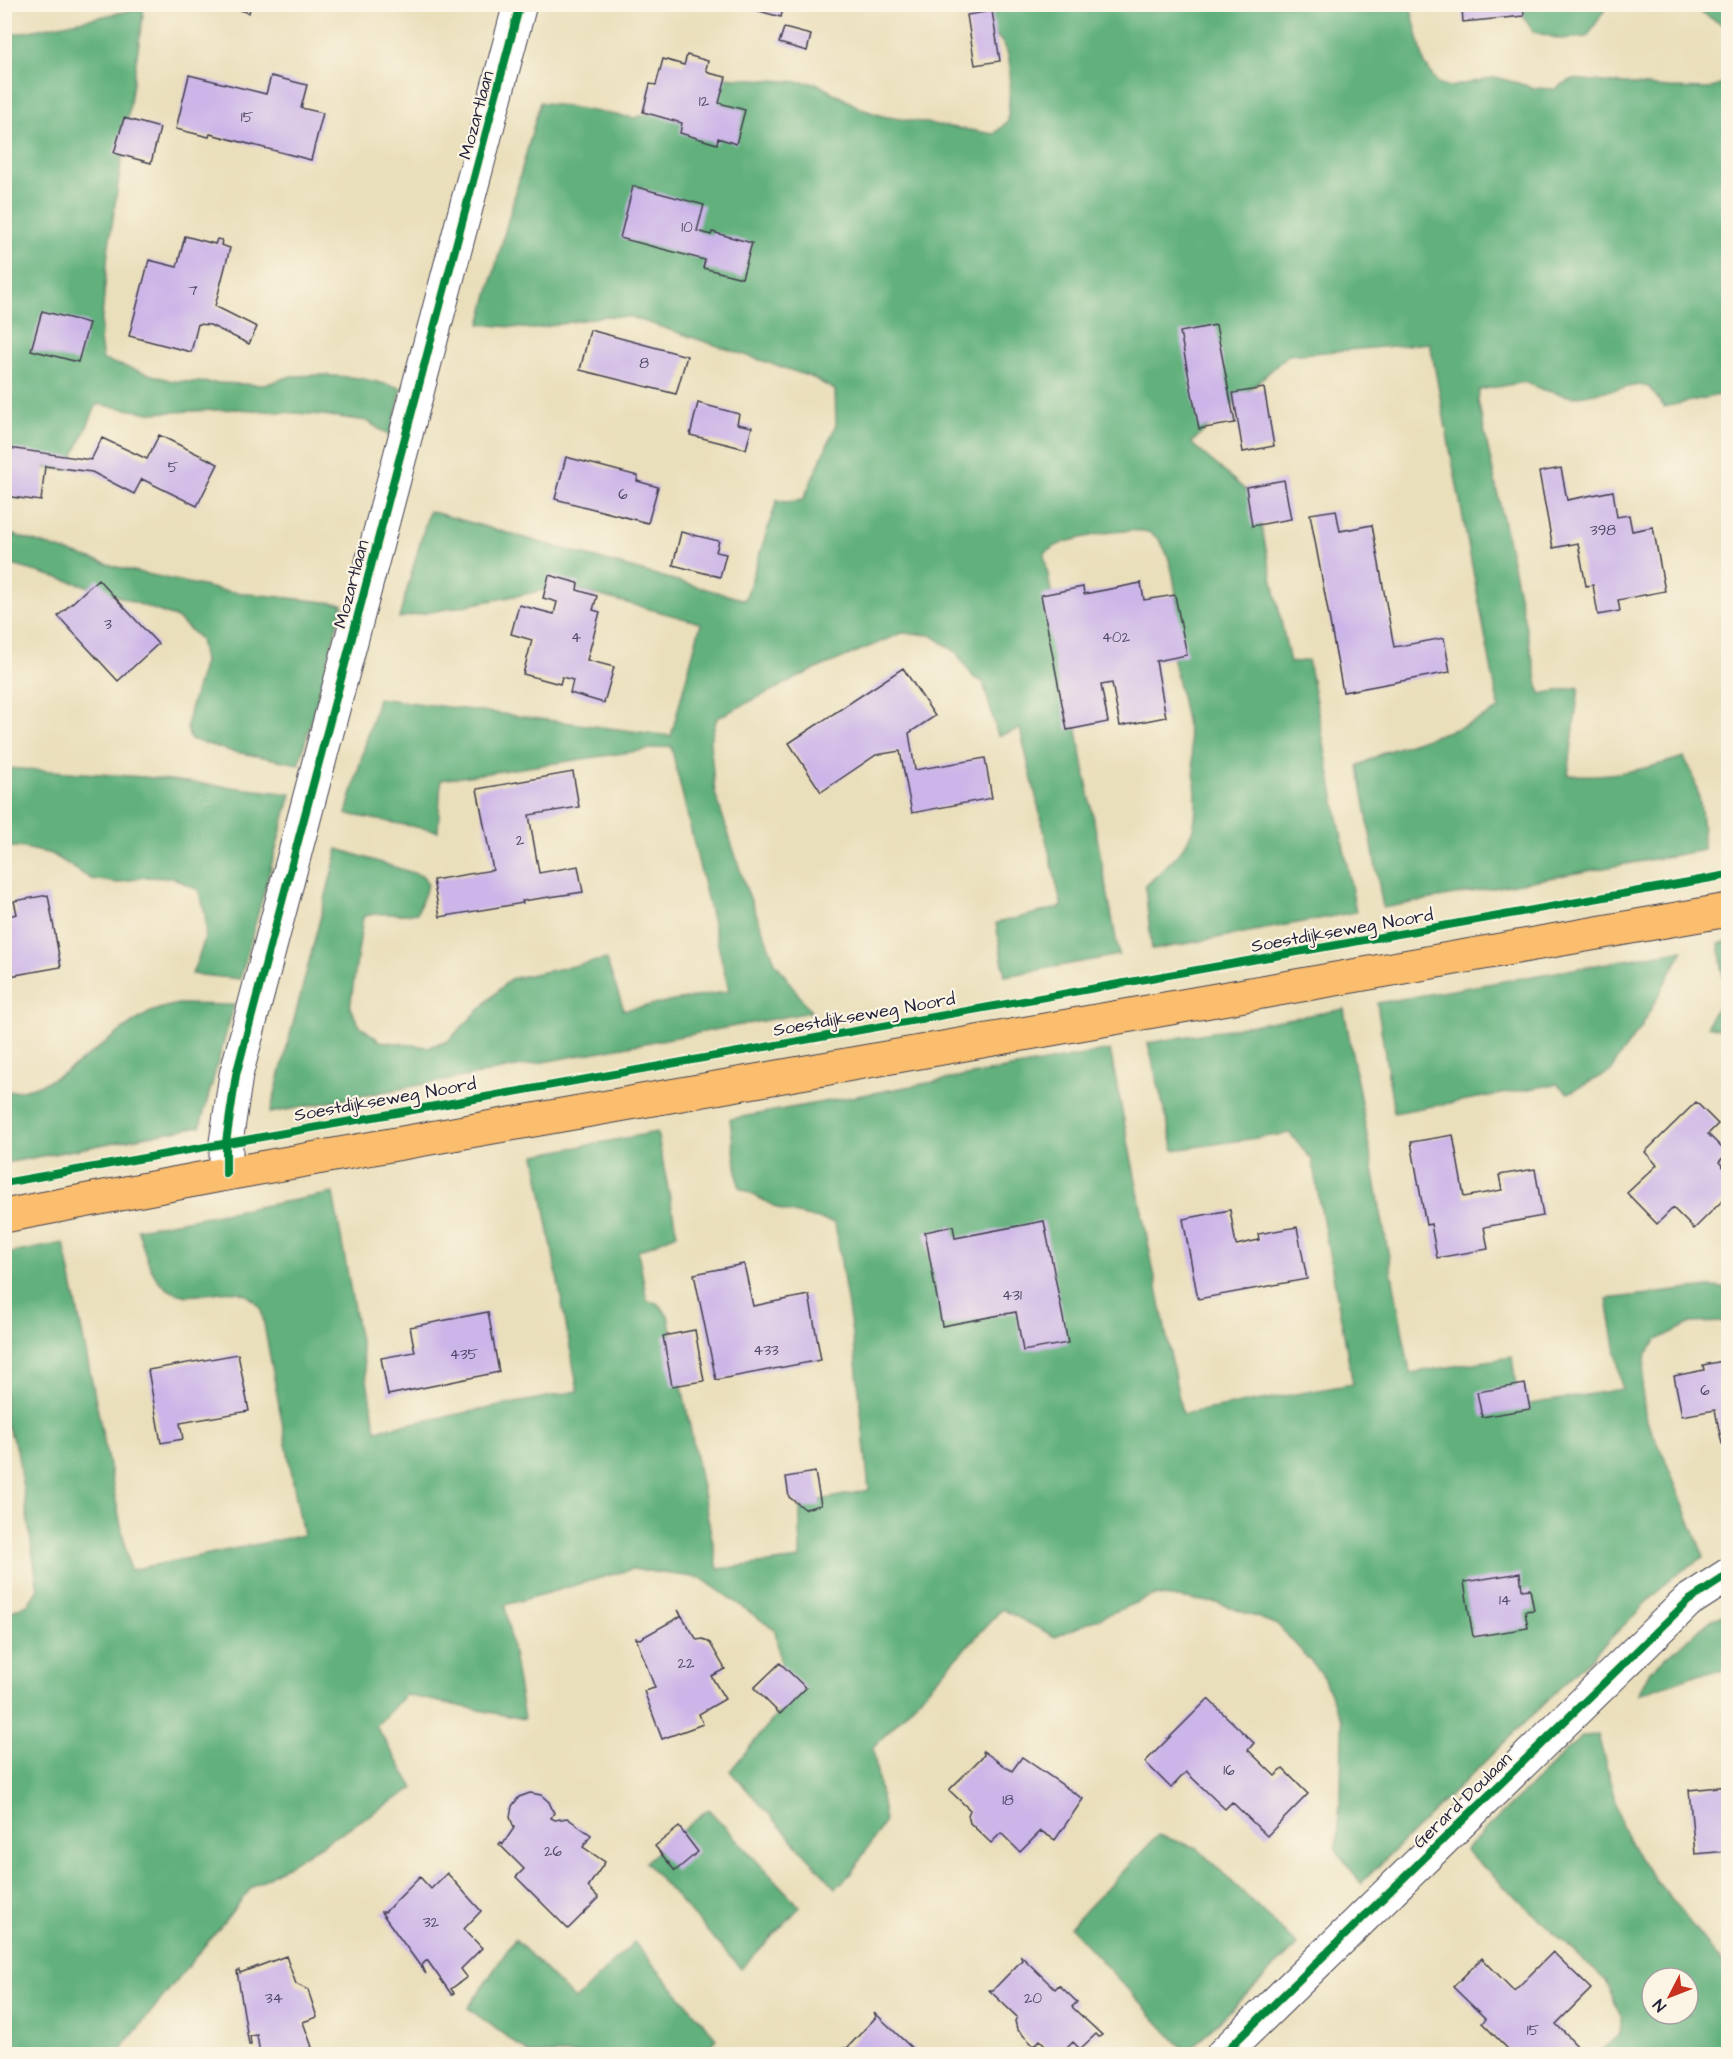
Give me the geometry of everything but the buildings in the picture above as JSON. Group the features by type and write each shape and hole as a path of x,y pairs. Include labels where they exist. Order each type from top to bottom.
{"main road":[{"path":"4,1216 226,1174 1728,910"}],"street":[{"name":"Mozartlaan","path":"226,1174 226,1142 236,1075 520,4"},
{"name":"Gerard Doulaan","path":"1223,2055 1688,1601 1728,1575"}],"green space":[{"path":"938,4 1410,5 1424,62 1437,83 1450,87 1496,77 1535,88 1555,89 1572,79 1668,88 1709,89 1728,82 1728,393 1664,407 1649,387 1639,385 1573,397 1543,390 1525,382 1479,390 1478,401 1540,694 1579,687 1568,775 1627,772 1684,757 1694,779 1700,802 1703,850 1383,908 1358,766 1385,752 1470,724 1499,709 1430,343 1288,355 1191,443 1251,495 1260,520 1290,663 1308,660 1356,912 1152,950 1145,887 1183,847 1192,831 1196,813 1193,762 1167,632 1178,622 1175,587 1173,573 1164,548 1150,533 1131,531 1100,534 1062,543 1044,554 1119,955 1005,976 996,923 1062,907 1020,729 998,736 983,682 974,678 956,652 931,635 902,633 809,672 717,718 710,741 715,793 746,888 775,962 811,1012 270,1113 338,849 423,876 428,885 417,913 376,914 363,917 350,1008 360,1026 380,1041 428,1047 448,1041 510,979 606,959 624,1010 729,991 671,746 441,780 438,831 346,814 378,698 671,736 701,623 579,590 546,590 399,618 429,511 745,600 777,500 786,502 803,500 836,425 835,390 811,377 631,317 604,316 533,329 480,324 540,102 634,118 654,112 722,77 816,83 862,109 882,116 994,134 1008,121 1010,71 1004,45 998,37 979,22"},
{"path":"1521,5 1608,5 1587,37 1560,39 1534,32 1524,18"},
{"path":"1688,5 1728,5 1728,28"},
{"path":"144,8 108,252 100,340 103,360 172,381 264,385 291,376 322,375 360,378 402,388 390,436 367,421 323,415 237,409 150,413 97,404 68,469 5,467 4,36"},
{"path":"4,532 124,569 225,591 343,604 299,764 230,751 190,739 187,728 189,713 204,662 200,639 177,618 101,590 5,563"},
{"path":"5,768 144,777 291,794 240,979 192,974 206,932 205,913 198,890 174,878 144,877 117,883 91,879 52,854 20,847 5,847"},
{"path":"1728,942 1728,1031 1708,1026 1712,1014 1726,997 1719,943"},
{"path":"1683,950 1640,1029 1616,1061 1612,1071 1568,1093 1557,1084 1394,1113 1377,1003"},
{"path":"178,1004 234,1005 200,1126 5,1163 5,1092 26,1089 64,1073 133,1022 164,1007"},
{"path":"1344,1009 1410,1373 1512,1357 1519,1406 1622,1389 1607,1299 1709,1287 1728,1288 1728,1322 1691,1323 1657,1340 1646,1354 1642,1390 1646,1421 1661,1449 1704,1557 1675,1575 1361,1883 1336,1850 1341,1792 1342,1721 1321,1673 1278,1625 1218,1603 1154,1595 1055,1637 1002,1609 873,1748 885,1821 852,1872 836,1888 730,1771 787,1702 775,1630 701,1578 632,1569 505,1605 524,1719 405,1695 376,1726 414,1788 252,1887 117,2054 5,2054 4,1615 29,1603 38,1589 17,1449 5,1421 5,1254 64,1243 130,1570 303,1535 261,1308 247,1295 236,1292 191,1296 169,1290 155,1276 137,1229 333,1193 376,1430 578,1391 535,1155 657,1132 677,1234 638,1251 647,1301 657,1303 668,1315 718,1569 800,1559 800,1504 869,1490 855,1353 835,1223 781,1210 739,1187 730,1119 1110,1050 1182,1414 1353,1384 1312,1160 1290,1133 1174,1150 1148,1043"},
{"path":"1728,1613 1728,1670 1701,1673 1638,1695 1650,1671 1711,1620"},
{"path":"1598,1735 1622,1827 1639,1859 1719,1959 1728,1974 1728,2054 1597,2054 1620,2034 1622,2016 1606,1981 1465,1850 1582,1736"},
{"path":"708,1809 800,1907 741,1969 645,1862"},
{"path":"1158,1835 1197,1848 1297,1945 1187,2053 1070,1927"},
{"path":"515,1939 575,2000 634,1942 717,2039 703,2054 530,2054 468,2008"}],"cycle path":[{"path":"226,1174 226,1142 236,1075 520,4"},
{"name":"Soestdijkseweg Noord","path":"4,1183 1728,875"},
{"path":"1223,2054 1688,1601 1728,1575"}]}
